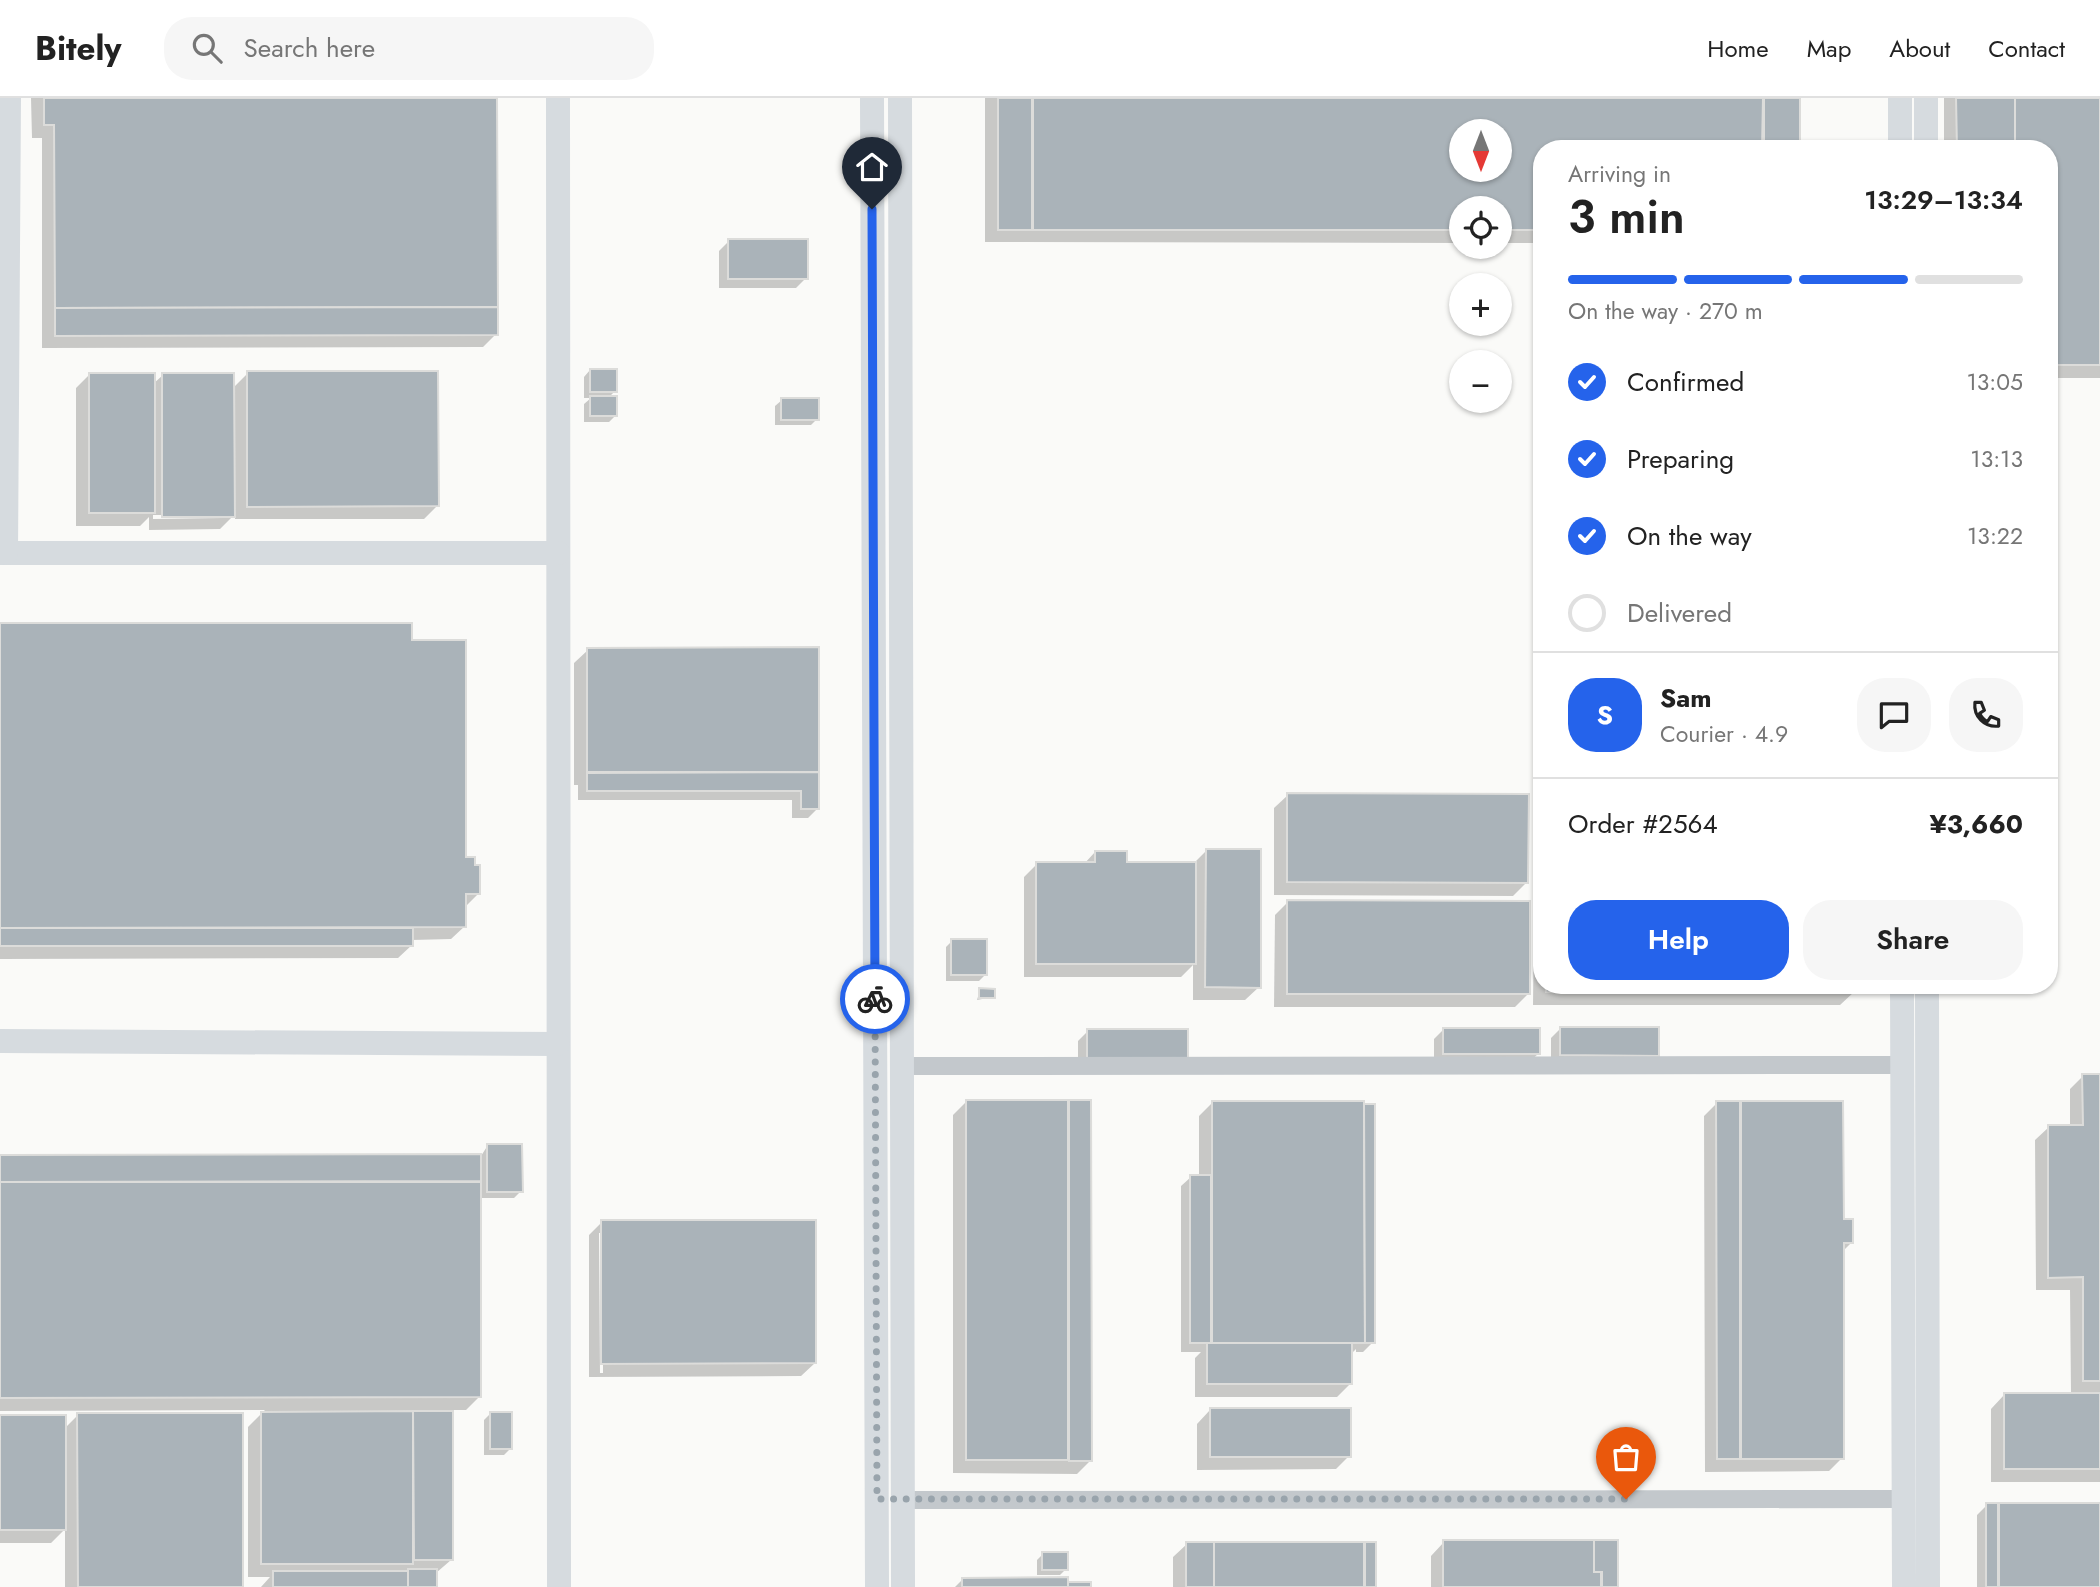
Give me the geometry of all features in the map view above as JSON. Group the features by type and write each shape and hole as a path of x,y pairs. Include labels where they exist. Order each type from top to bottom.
{"street":[{"path":"9,98 3,553 558,552"},
{"path":"558,98 559,1587"},
{"path":"872,98 877,1587"},
{"path":"900,98 903,1587"},
{"path":"1900,98 1900,140"},
{"path":"1926,98 1926,140"},
{"path":"1902,994 1903,1587"},
{"path":"1927,994 1928,1587"},
{"path":"0,1041 558,1044"},
{"path":"875,1067 1927,1064"},
{"path":"877,1499 1928,1499"}],"building":[{"path":"44,98 497,98 498,307 55,308 54,125 44,125"},
{"path":"998,98 1032,98 1032,230 998,230"},
{"path":"1033,98 1763,98 1762,140 1533,140 1533,230 1512,230 1512,196 1449,196 1449,230 1033,230"},
{"path":"1764,98 1800,98 1800,140 1764,140"},
{"path":"1956,98 2015,98 2015,140 1957,140"},
{"path":"2015,98 2100,98 2100,365 2058,365 2058,140 2015,140"},
{"path":"728,239 808,239 808,279 728,279"},
{"path":"498,307 498,335 55,336 55,308"},
{"path":"590,369 617,369 617,392 590,392"},
{"path":"247,371 438,371 439,506 247,507"},
{"path":"89,373 155,373 155,513 89,513"},
{"path":"162,373 234,373 235,517 162,517"},
{"path":"590,396 617,396 617,416 590,416"},
{"path":"781,398 819,398 819,420 781,420"},
{"path":"0,623 412,623 412,640 466,640 466,857 475,857 475,865 480,865 480,894 466,894 466,927 0,928"},
{"path":"819,647 819,772 587,772 587,648"},
{"path":"819,772 819,809 801,809 801,791 587,791 587,773"},
{"path":"1287,793 1529,794 1528,883 1287,882"},
{"path":"1206,849 1261,849 1261,988 1205,987"},
{"path":"1095,851 1127,851 1127,862 1196,862 1196,964 1036,964 1036,862 1095,862"},
{"path":"1287,900 1530,901 1530,994 1287,994"},
{"path":"0,928 413,928 413,946 0,946"},
{"path":"951,939 987,939 987,975 951,975"},
{"path":"979,988 995,989 995,998 979,998"},
{"path":"1560,1027 1659,1027 1659,1056 1560,1055"},
{"path":"1443,1028 1540,1028 1540,1054 1443,1054"},
{"path":"1087,1029 1188,1029 1188,1058 1087,1058"},
{"path":"2082,1074 2100,1074 2100,1381 2083,1381 2083,1277 2048,1278 2048,1125 2083,1125"},
{"path":"966,1100 1068,1100 1068,1460 966,1460"},
{"path":"1069,1100 1091,1100 1092,1461 1069,1461"},
{"path":"1212,1101 1364,1101 1365,1343 1212,1343"},
{"path":"1716,1101 1740,1101 1740,1459 1717,1459"},
{"path":"1741,1101 1843,1101 1844,1219 1853,1219 1853,1243 1844,1243 1844,1459 1741,1459"},
{"path":"1364,1104 1375,1104 1375,1343 1365,1343"},
{"path":"487,1144 522,1144 523,1192 487,1192"},
{"path":"481,1154 481,1181 0,1182 0,1155"},
{"path":"1190,1175 1211,1175 1211,1343 1190,1343"},
{"path":"0,1182 481,1182 481,1397 0,1398"},
{"path":"601,1220 816,1220 816,1363 601,1364"},
{"path":"1207,1343 1352,1343 1352,1384 1207,1384"},
{"path":"2004,1393 2100,1393 2100,1469 2004,1469"},
{"path":"1210,1408 1351,1408 1351,1457 1210,1457"},
{"path":"413,1411 413,1564 261,1564 261,1412"},
{"path":"413,1411 453,1411 453,1560 414,1560"},
{"path":"490,1412 512,1412 512,1449 490,1449"},
{"path":"77,1413 243,1413 243,1587 78,1587"},
{"path":"0,1415 66,1415 66,1530 0,1530"},
{"path":"1986,1503 1998,1503 1998,1587 1986,1587"},
{"path":"1999,1503 2100,1503 2100,1587 1999,1587"},
{"path":"1443,1540 1594,1540 1594,1572 1601,1572 1601,1587 1443,1587"},
{"path":"1594,1540 1618,1540 1618,1587 1602,1587 1602,1572 1594,1572"},
{"path":"1186,1542 1214,1542 1214,1587 1186,1587"},
{"path":"1214,1542 1364,1542 1364,1587 1214,1587"},
{"path":"1365,1542 1376,1542 1376,1587 1365,1587"},
{"path":"1042,1552 1068,1552 1068,1570 1042,1570"},
{"path":"408,1569 437,1569 437,1587 408,1587"},
{"path":"273,1571 408,1571 408,1587 273,1587"},
{"path":"1068,1577 1068,1587 962,1587 962,1578"},
{"path":"1068,1582 1091,1582 1091,1587 1068,1587"}],"way so far":[{"path":"875,999 877,1499 1626,1499"}],"route":[{"path":"872,209 875,999"}]}
